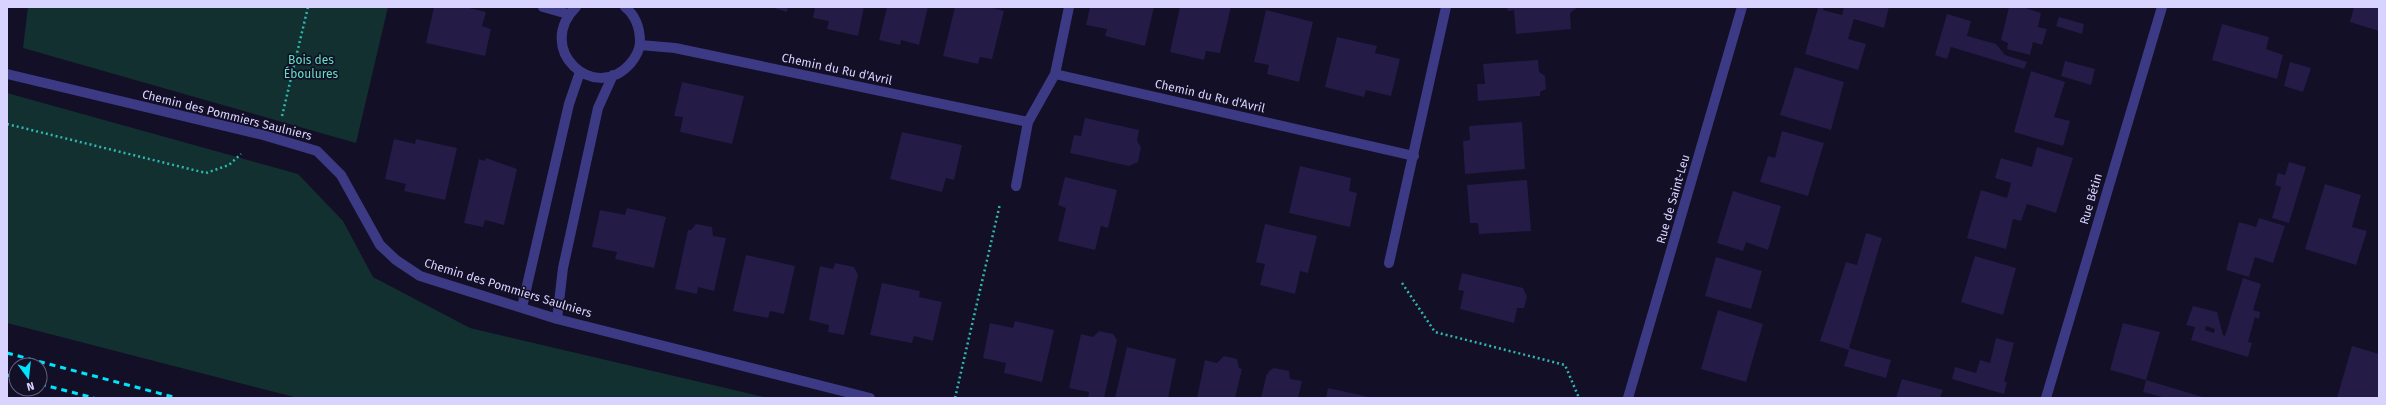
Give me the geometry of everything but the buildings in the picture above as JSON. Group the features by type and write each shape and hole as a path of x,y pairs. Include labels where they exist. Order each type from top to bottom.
{"street":[{"path":"543,7 572,11 562,26 561,39 563,52 570,64 580,72 590,76 614,76 626,69 635,58 640,45 640,33 637,21 625,7"},
{"path":"1016,186 1028,122 1055,74 1069,7"},
{"path":"1389,263 1446,7"},
{"name":"Rue de Saint-Leu","path":"1628,398 1742,7"},
{"name":"Rue Bétin","path":"2046,398 2162,7"},
{"name":"Chemin du Ru d'Avril","path":"640,45 675,48 1028,122"},
{"path":"522,307 569,104 580,72"},
{"name":"Chemin des Pommiers Saulniers","path":"7,74 263,135 317,151 341,175 380,245 396,260 420,276 557,319 870,398"},
{"name":"Chemin du Ru d'Avril","path":"1055,74 1414,156"},
{"path":"557,319 563,268 598,108 614,76"}],"path":[{"path":"277,139 308,7"},
{"path":"7,124 206,173 229,165 263,135"},
{"path":"955,398 1000,203 1016,186"},
{"path":"1389,263 1435,332 1565,365 1579,398"}],"green space":[{"name":"Bois des Éboulures","path":"28,7 388,7 356,143 23,48"},
{"path":"7,93 298,174 343,221 373,277 470,328 768,398 298,398 7,323"}],"railway":[{"path":"7,353 177,398"},
{"path":"48,386 94,398"}]}
